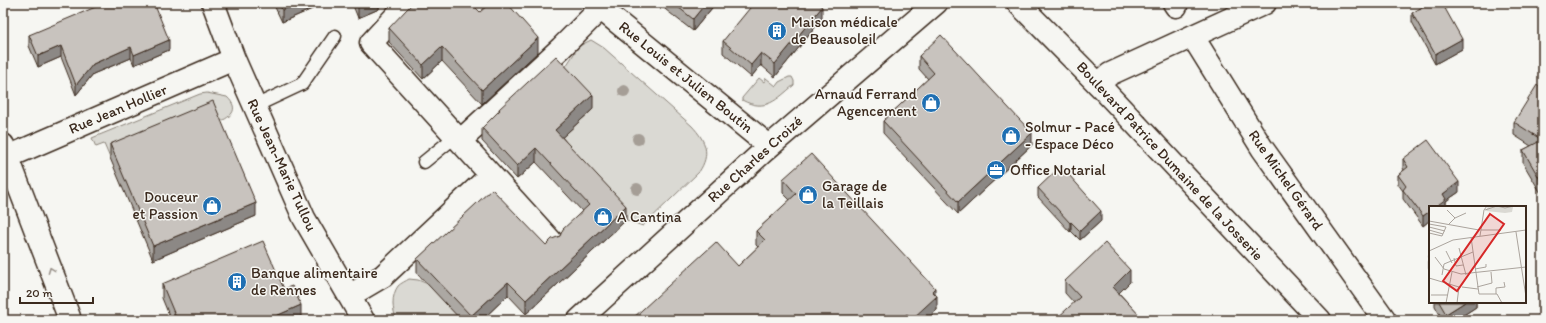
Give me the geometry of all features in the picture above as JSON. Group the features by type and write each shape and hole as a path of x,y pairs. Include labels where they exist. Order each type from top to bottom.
{"street":[{"name":"Rue Jean-Marie Tullou","path":"213,3 234,59 304,218 363,320"},
{"path":"408,3 371,43 551,241"},
{"name":"Rue Charles Croizé","path":"579,320 603,296 769,146 936,3"},
{"name":"Boulevard Patrice Dumaine de la Josserie","path":"1018,3 1098,84 1320,320"},
{"path":"1098,84 1110,74 1265,3"},
{"path":"458,138 601,5"},
{"name":"Rue Louis et Julien Boutin","path":"601,5 769,146"},
{"name":"Rue Michel Gérard","path":"1193,36 1262,148 1385,320"},
{"name":"Rue Jean Hollier","path":"4,154 234,59"},
{"path":"4,154 69,317 68,320"},
{"path":"349,296 383,276 491,175"}],"lane":[{"path":"254,106 302,84 335,36"},
{"path":"424,162 458,138"}],"shaded area":[{"path":"591,40 604,48 692,126 704,142 706,153 705,159 699,172 643,226 626,220 555,144 593,109 561,74 579,46"},
{"path":"792,77 794,85 771,103 758,105 750,104 742,100 742,98 759,78 764,82 766,78 776,86 779,82"},
{"path":"207,93 227,97 231,102 233,110 226,119 216,123 213,115 110,158 104,144 96,147 92,138 200,94"},
{"path":"409,279 418,280 428,284 462,320 397,320 393,307 394,294 398,286"}],"building":[{"path":"105,3 154,3 169,40 134,55 131,47 93,64 76,85 61,46 38,56 29,35"},
{"path":"279,3 298,3 282,10"},
{"path":"357,3 365,3 358,6"},
{"path":"413,3 471,3 480,12 490,3 507,3 538,38 482,90 442,47 423,65 389,28"},
{"path":"673,3 706,3 693,19"},
{"name":"Maison médicale de Beausoleil","path":"754,3 817,3 822,7 775,64 761,53 751,65 723,41"},
{"path":"1429,3 1442,3 1462,39 1435,54 1412,13"},
{"path":"941,35 1032,133 958,202 883,121 934,73 919,56"},
{"path":"556,56 593,95 555,130 626,206 526,300 508,282 471,316 417,259 492,189 546,245 552,239 560,236 563,229 589,205 536,148 517,166 482,128 500,110 499,109"},
{"path":"1537,85 1543,89 1542,183 1523,150 1542,140 1514,122"},
{"path":"213,101 256,203 153,246 110,144"},
{"path":"1428,140 1459,182 1443,194 1446,199 1436,206 1429,206 1429,212 1423,216 1403,190 1406,186 1398,175 1408,167 1403,159"},
{"path":"811,154 935,288 932,291 937,296 912,319 907,314 900,320 631,320 716,242 738,266 765,240 756,231 796,194 783,179"},
{"path":"1061,166 1101,211 1080,231 1071,222 1070,223 1038,188"},
{"name":"Banque alimentaire de Rennes","path":"263,241 284,289 292,286 301,305 267,320 177,320 162,284"},
{"path":"1105,243 1130,270 1113,287 1143,319 1055,320 1080,297 1065,281"},
{"path":"1440,303 1463,303 1446,314"}],"place":[{"name":"Maison médicale de Beausoleil","path":"777,31"},
{"name":"Arnaud Ferrand Agencement","path":"931,103"},
{"name":"Solmur - Pacé - Espace Déco","path":"1011,136"},
{"name":"Office Notarial","path":"996,170"},
{"name":"Garage de la Teillais","path":"808,195"},
{"name":"Douceur et Passion","path":"212,206"},
{"name":"A Cantina","path":"603,217"},
{"name":"Banque alimentaire de Rennes","path":"237,282"}]}
